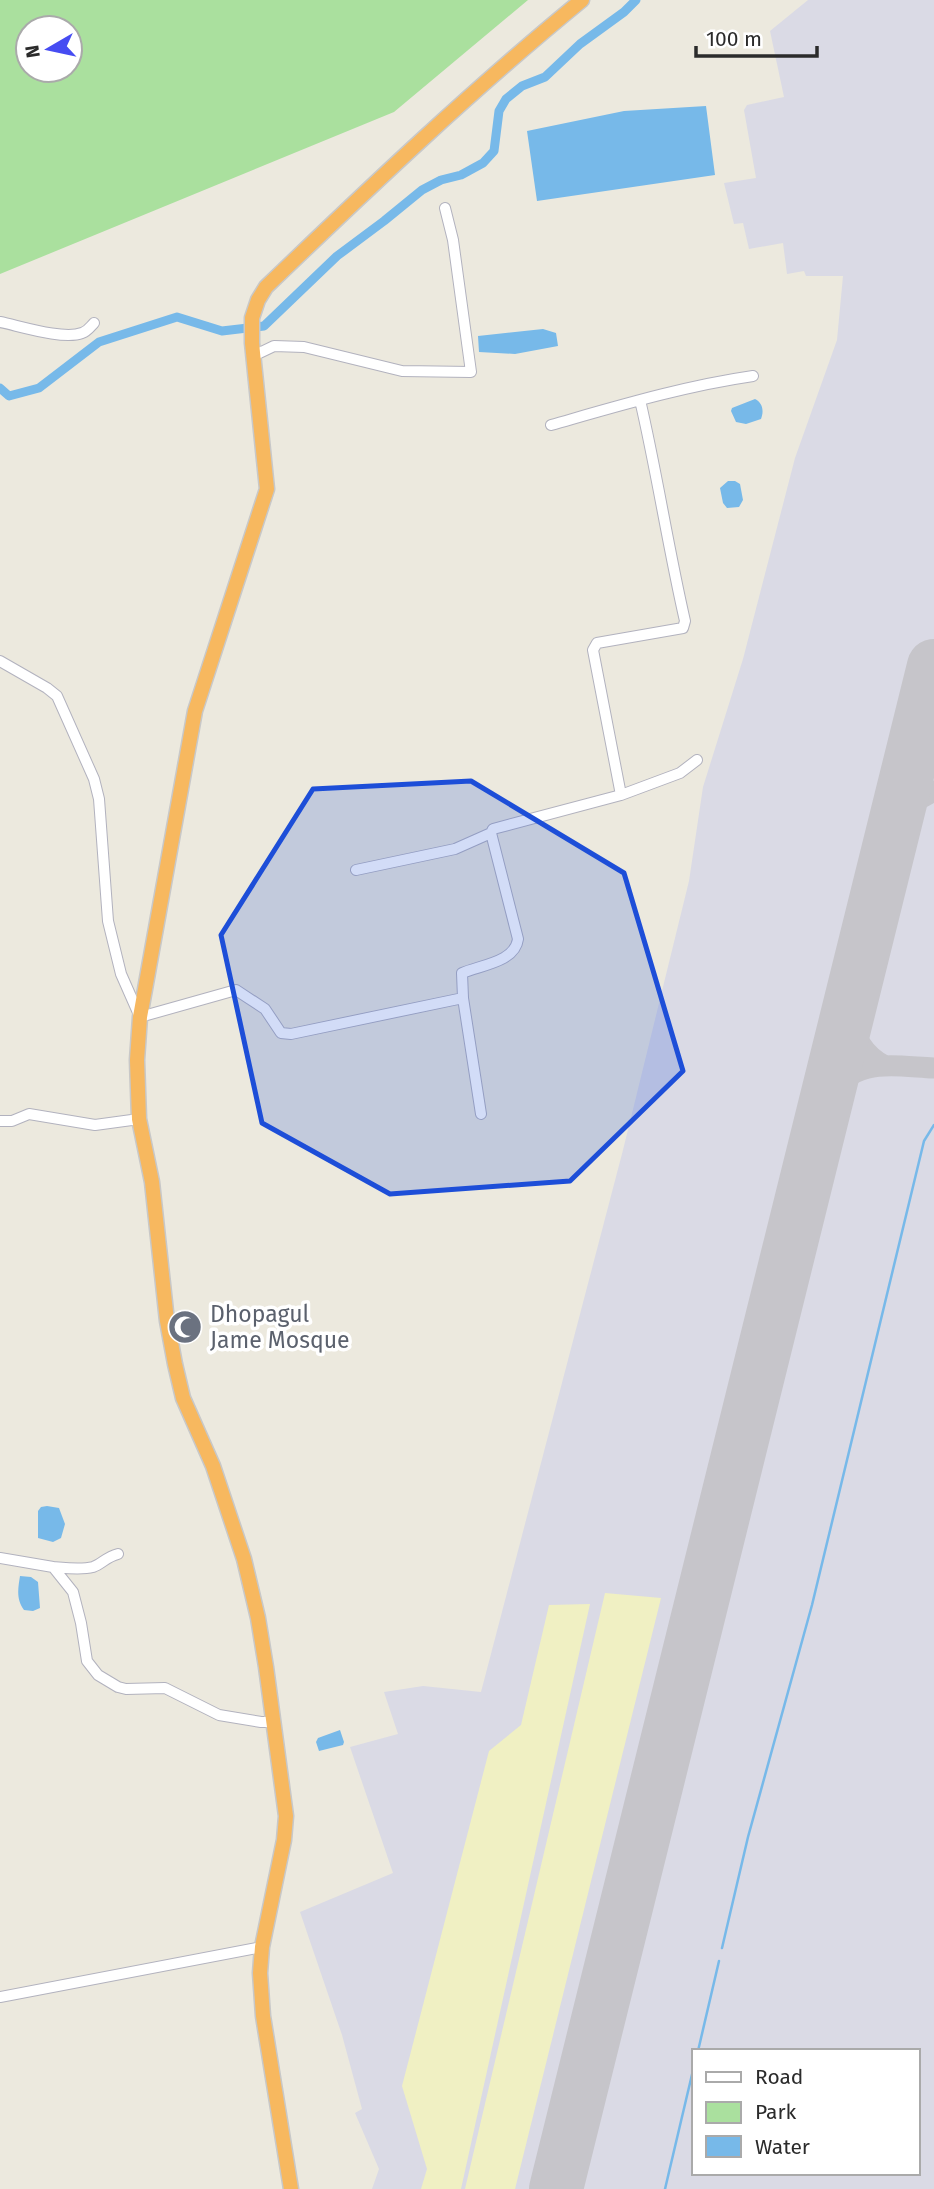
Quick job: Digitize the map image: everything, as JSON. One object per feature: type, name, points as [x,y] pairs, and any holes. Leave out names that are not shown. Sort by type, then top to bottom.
[{"type":"highway","points":[[291,2189],[264,2016],[260,1973],[262,1947],[284,1840],[286,1816],[274,1722],[258,1618],[244,1559],[213,1466],[183,1398],[175,1364],[167,1321],[152,1182],[139,1119],[137,1060],[140,1017],[195,711],[267,489],[265,447],[253,349],[253,318],[258,300],[266,287],[384,174],[514,56],[582,0]]},
{"type":"street","points":[[253,349],[274,346],[304,347],[402,371],[471,372],[453,240],[445,208]]},
{"type":"street","points":[[0,322],[79,335],[94,323]]},
{"type":"street","points":[[551,425],[640,400],[753,376]]},
{"type":"street","points":[[621,795],[593,650],[597,643],[683,628],[685,621],[671,563],[654,459],[640,400]]},
{"type":"street","points":[[0,661],[57,696],[94,779],[99,799],[108,920],[121,974],[140,1017],[236,990],[265,1009],[281,1033],[291,1034],[463,998]]},
{"type":"street","points":[[356,870],[455,849],[499,827],[621,795],[680,773],[697,760]]},
{"type":"street","points":[[481,1114],[463,998],[462,973],[510,956],[516,949],[517,939],[491,833]]},
{"type":"street","points":[[0,1121],[12,1121],[29,1114],[94,1125],[139,1119]]},
{"type":"street","points":[[0,1558],[75,1569],[95,1566],[107,1557],[118,1554]]},
{"type":"street","points":[[53,1567],[72,1592],[81,1623],[87,1661],[99,1675],[126,1689],[164,1688],[219,1715],[274,1722]]},
{"type":"street","points":[[0,1997],[262,1947]]},
{"type":"highlighted area","points":[[471,781],[624,873],[683,1071],[570,1181],[390,1194],[262,1123],[221,935],[313,789]]},
{"type":"shaded area","points":[[808,0],[934,0],[934,2189],[372,2189],[379,2169],[355,2113],[362,2109],[342,2035],[300,1912],[393,1873],[350,1747],[398,1734],[384,1692],[423,1686],[481,1692],[623,1150],[689,881],[703,787],[743,659],[795,458],[837,340],[843,276],[806,276],[804,271],[787,274],[783,243],[749,249],[743,223],[734,224],[724,183],[756,178],[744,110],[747,105],[784,97],[770,31]]},
{"type":"green space","points":[[0,0],[528,0],[394,112],[0,274]]},
{"type":"sand","points":[[605,1593],[661,1598],[515,2189],[465,2189]]},
{"type":"sand","points":[[590,1604],[461,2189],[421,2189],[427,2169],[402,2086],[489,1751],[521,1725],[549,1605]]},
{"type":"water","points":[[706,106],[715,175],[537,201],[527,131],[624,111]]},
{"type":"water","points":[[543,329],[556,333],[558,346],[515,354],[479,352],[478,336]]},
{"type":"water","points":[[755,399],[762,408],[761,419],[746,424],[736,422],[732,408]]},
{"type":"water","points":[[728,481],[740,484],[743,500],[739,507],[727,508],[723,503],[720,488]]},
{"type":"water","points":[[47,1506],[59,1508],[65,1524],[61,1538],[53,1542],[38,1538],[38,1511]]},
{"type":"water","points":[[20,1576],[31,1577],[38,1582],[40,1608],[33,1611],[24,1610],[21,1606],[18,1590]]},
{"type":"water","points":[[340,1730],[343,1745],[319,1751],[316,1742],[318,1738]]},
{"type":"waterway","points":[[0,388],[9,396],[39,388],[99,342],[177,317],[222,331],[264,326],[337,256],[422,190],[483,163],[494,151],[499,111],[506,99],[522,86],[545,77],[580,44],[636,0]]},
{"type":"waterway","points":[[722,1948],[748,1837],[812,1605],[924,1141],[934,1125]]},
{"type":"waterway","points":[[698,2049],[719,1961]]},
{"type":"waterway","points":[[665,2189],[692,2074]]},
{"type":"taxiway","points":[[924,705],[925,735],[934,758]]},
{"type":"taxiway","points":[[895,824],[914,802],[934,791]]},
{"type":"taxiway","points":[[848,1013],[860,1044],[877,1062],[885,1066]]},
{"type":"taxiway","points":[[827,1098],[838,1085],[861,1070],[888,1066],[934,1068]]},
{"type":"runway","points":[[556,2189],[934,666]]},
{"type":"place","name":"Dhopagul Jame Mosque","points":[[185,1327]]}]
